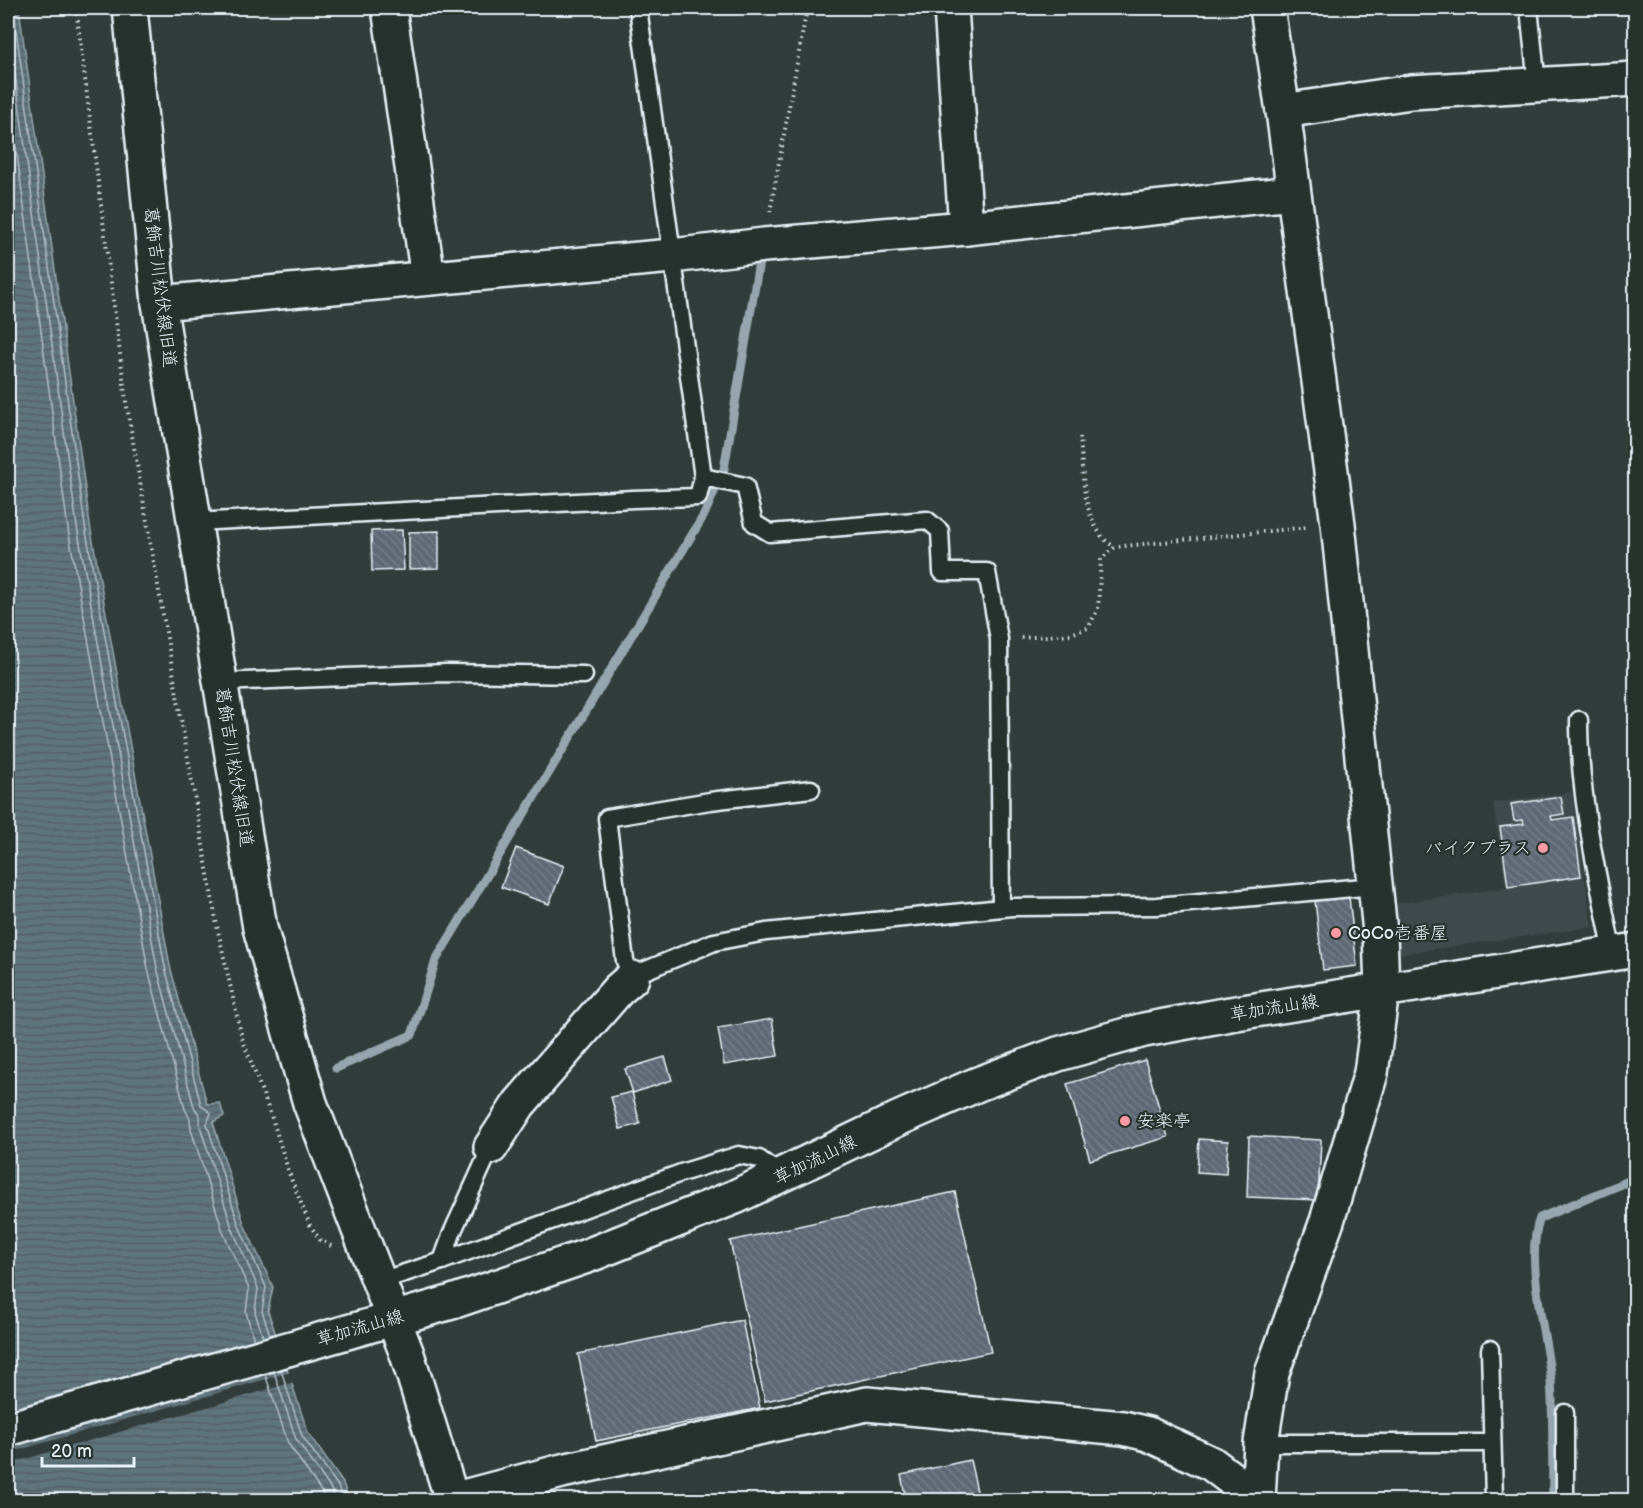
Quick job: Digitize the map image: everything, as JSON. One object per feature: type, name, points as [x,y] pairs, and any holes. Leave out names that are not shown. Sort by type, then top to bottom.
[{"type":"street","name":"葛飾吉川松伏線旧道","points":[[130,8],[159,303],[260,928],[310,1103],[380,1281],[380,1322],[420,1392],[452,1500]]},
{"type":"street","points":[[389,8],[428,278]]},
{"type":"street","points":[[951,8],[966,228]]},
{"type":"street","points":[[1258,1500],[1261,1443],[1272,1373],[1326,1221],[1371,1073],[1382,991],[1380,932],[1338,524],[1283,111],[1267,8]]},
{"type":"street","points":[[1283,111],[1411,92],[1635,79]]},
{"type":"street","points":[[159,303],[966,228],[1293,193]]},
{"type":"street","name":"草加流山線","points":[[8,1429],[467,1297],[587,1256],[735,1197],[910,1114],[978,1084],[1058,1054],[1144,1030],[1230,1014],[1624,952]]},
{"type":"street","points":[[491,1147],[519,1104],[618,990],[632,978]]},
{"type":"street","points":[[452,1500],[562,1471],[867,1404],[1122,1428],[1148,1434],[1212,1464],[1237,1483],[1252,1500]]},
{"type":"lane","points":[[194,522],[698,497],[703,477],[638,8]]},
{"type":"lane","points":[[1529,8],[1537,85]]},
{"type":"lane","points":[[703,477],[745,486],[754,523],[770,533],[927,520],[940,531],[942,572],[987,572],[999,639],[1000,908]]},
{"type":"lane","points":[[220,682],[446,673],[584,675]]},
{"type":"lane","points":[[1579,720],[1583,796],[1624,952]]},
{"type":"lane","points":[[811,789],[710,801],[607,818],[625,961],[632,978],[694,950],[724,940],[766,932],[1000,908],[1157,906],[1374,886]]},
{"type":"lane","points":[[442,1261],[452,1233],[491,1147]]},
{"type":"lane","points":[[380,1281],[442,1261],[681,1173],[739,1155],[759,1159],[782,1176]]},
{"type":"lane","points":[[1490,1349],[1494,1500]]},
{"type":"lane","points":[[1565,1413],[1565,1500]]},
{"type":"lane","points":[[1261,1443],[1492,1443]]},
{"type":"path","points":[[76,8],[126,401],[217,926],[242,1038],[273,1121],[290,1176],[310,1225],[320,1240],[332,1246]]},
{"type":"path","points":[[764,245],[807,8]]},
{"type":"path","points":[[1080,436],[1086,498],[1091,517],[1101,536],[1115,547]]},
{"type":"path","points":[[999,639],[1071,634],[1088,628],[1098,609],[1101,559],[1115,547],[1338,524]]},
{"type":"shaded area","points":[[1572,792],[1592,927],[1399,954],[1392,904],[1506,888],[1493,803]]},
{"type":"water","points":[[8,8],[19,8],[90,525],[170,966],[207,1104],[220,1103],[224,1116],[213,1122],[244,1224],[273,1287],[268,1311],[308,1433],[343,1483],[349,1500],[8,1500]]},
{"type":"pier","points":[[291,1372],[294,1382],[8,1464],[8,1453]]},
{"type":"building","points":[[402,530],[404,570],[372,571],[371,531]]},
{"type":"building","points":[[439,531],[439,568],[409,569],[409,532]]},
{"type":"building","points":[[1561,797],[1564,814],[1551,816],[1552,820],[1573,817],[1581,876],[1508,887],[1500,827],[1524,824],[1523,820],[1514,821],[1511,804]]},
{"type":"building","points":[[516,848],[564,866],[549,904],[501,887]]},
{"type":"building","name":"CoCo壱番屋","points":[[1349,897],[1357,966],[1323,970],[1315,901]]},
{"type":"building","points":[[772,1019],[778,1056],[724,1065],[718,1028]]},
{"type":"building","points":[[665,1057],[672,1080],[633,1093],[625,1069]]},
{"type":"building","points":[[1145,1060],[1168,1137],[1090,1160],[1067,1084]]},
{"type":"building","points":[[632,1092],[640,1124],[620,1129],[611,1097]]},
{"type":"building","points":[[1249,1136],[1321,1140],[1318,1200],[1247,1197]]},
{"type":"building","points":[[1199,1139],[1228,1141],[1226,1174],[1197,1172]]},
{"type":"building","points":[[955,1192],[991,1352],[765,1401],[730,1241]]},
{"type":"building","points":[[742,1320],[760,1408],[596,1441],[578,1354]]},
{"type":"building","points":[[970,1460],[979,1500],[906,1500],[901,1475]]},
{"type":"waterway","points":[[336,1068],[412,1035],[436,960],[704,515],[724,469],[759,262]]},
{"type":"waterway","points":[[1553,1500],[1551,1381],[1535,1276],[1534,1254],[1540,1218],[1636,1178]]},
{"type":"place","name":"バイクプラス","points":[[1543,848]]},
{"type":"place","name":"CoCo壱番屋","points":[[1336,933]]},
{"type":"place","name":"安楽亭","points":[[1125,1121]]}]
